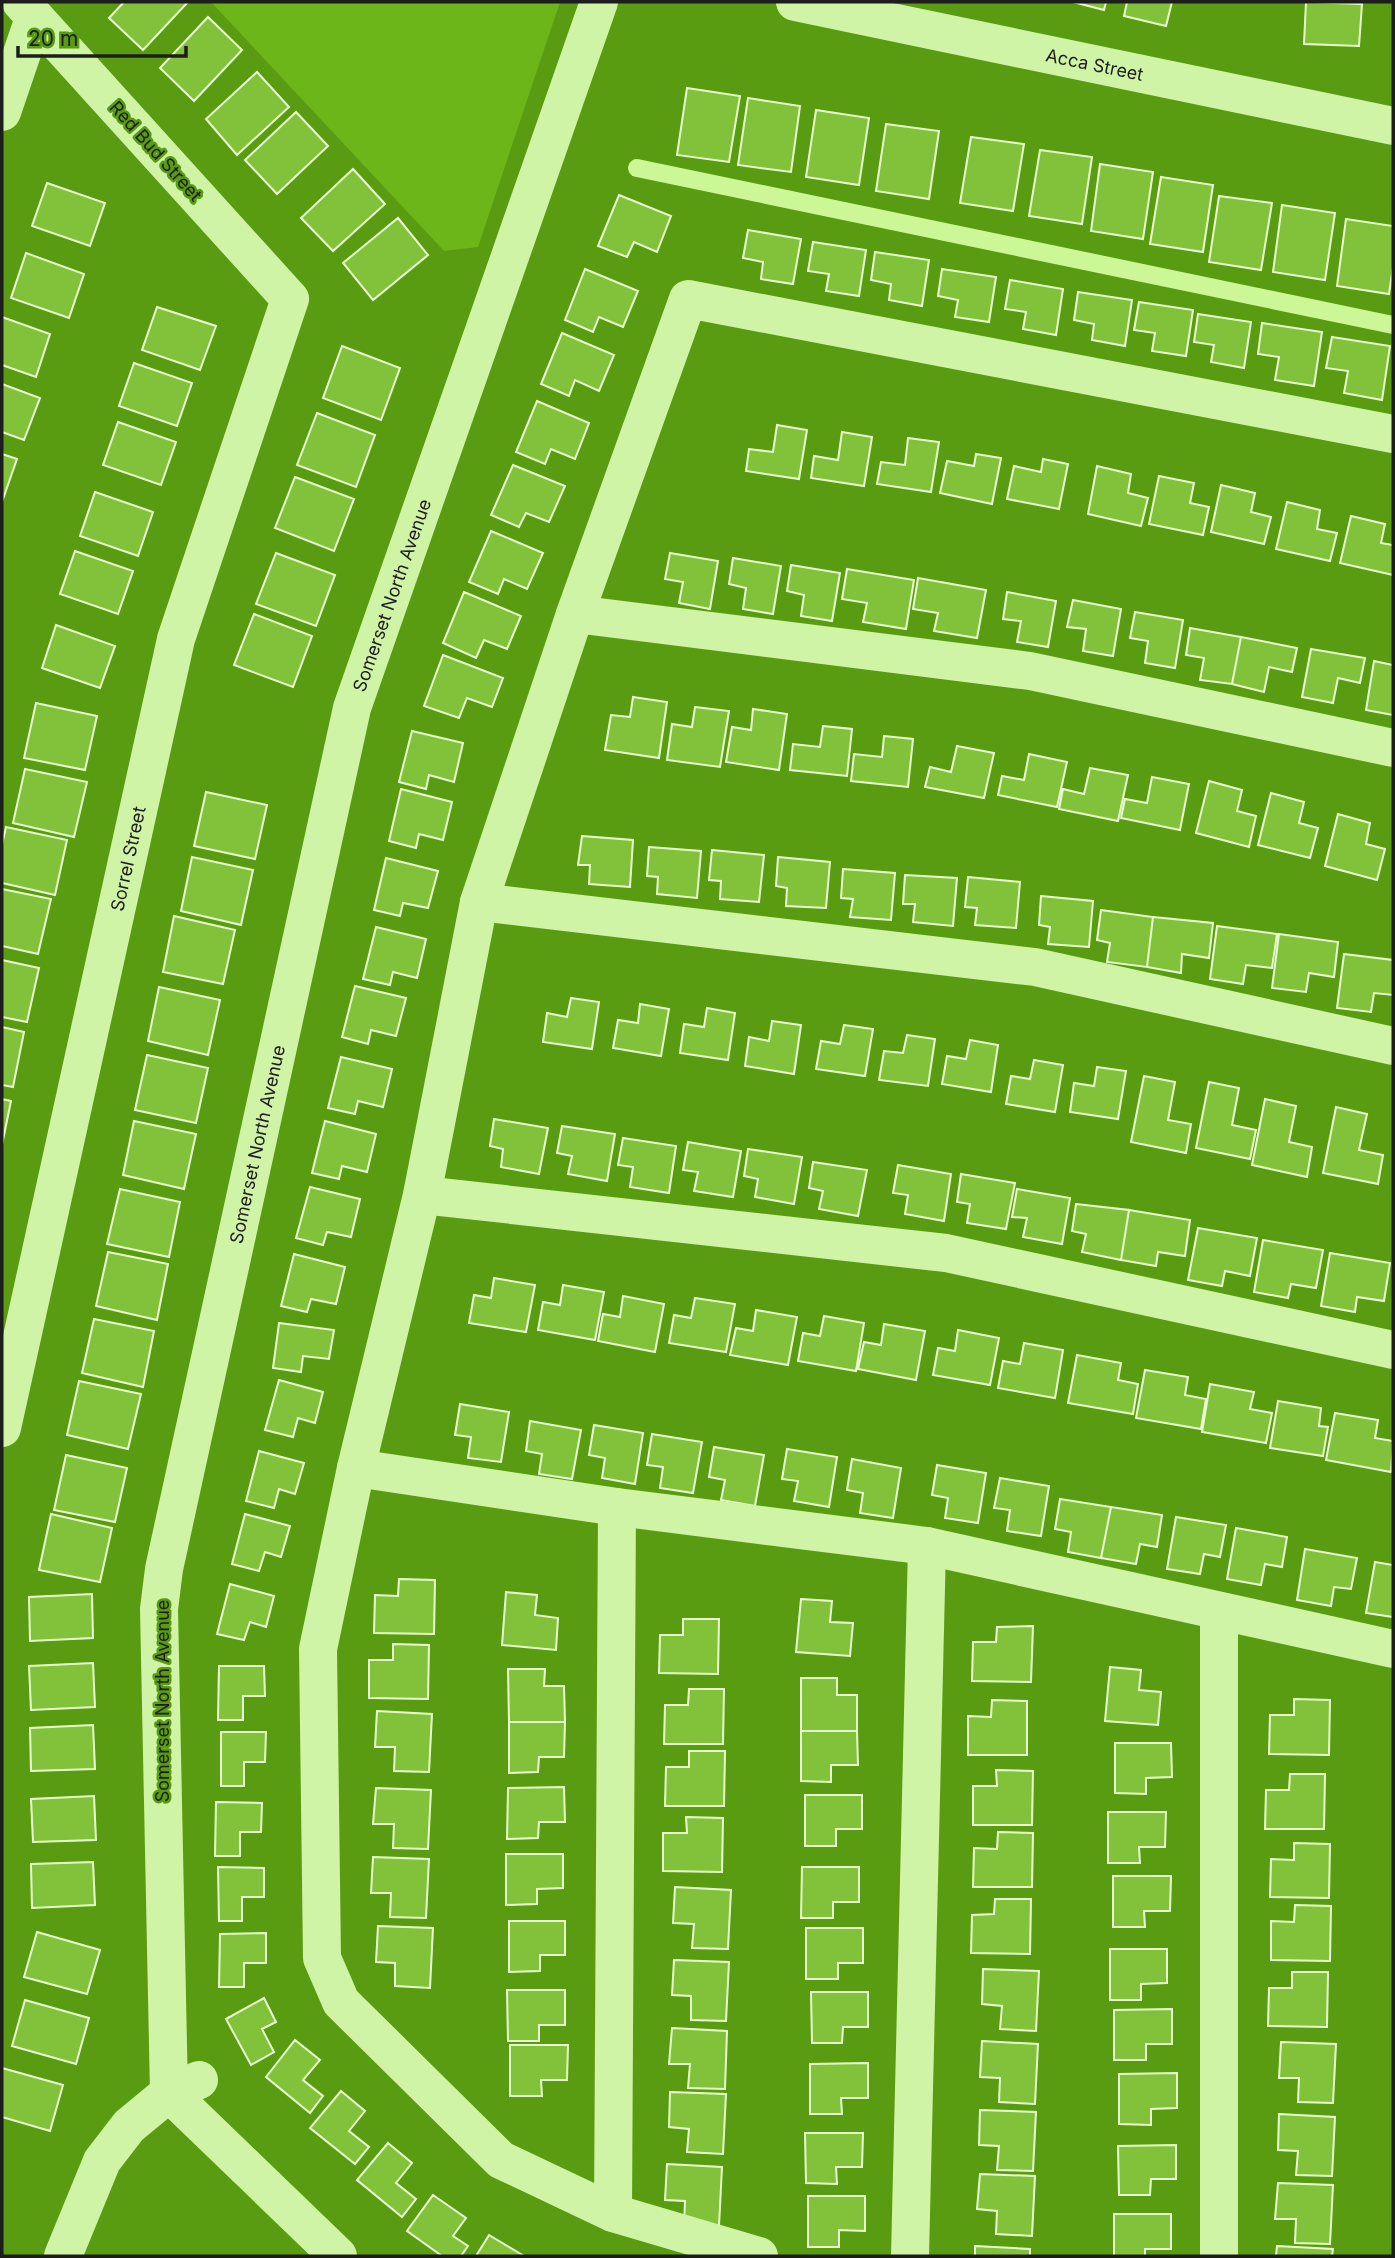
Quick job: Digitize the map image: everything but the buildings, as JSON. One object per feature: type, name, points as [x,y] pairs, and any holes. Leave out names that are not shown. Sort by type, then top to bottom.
[{"type":"street","name":"Somerset North Avenue","points":[[184,2087],[159,1609],[164,1569],[352,708],[599,2]]},
{"type":"street","name":"Acca Street","points":[[795,2],[1393,127]]},
{"type":"street","points":[[2,113],[28,10]]},
{"type":"street","name":"Red Bud Street","points":[[28,10],[290,299]]},
{"type":"street","name":"Sorrel Street","points":[[2,1428],[176,639],[290,299]]},
{"type":"street","points":[[759,2256],[613,2213],[500,2160],[341,2002],[322,1958],[318,1649],[356,1468],[422,1195],[479,902],[575,614],[688,299],[1393,434]]},
{"type":"street","points":[[575,614],[1030,671],[1393,748]]},
{"type":"street","points":[[479,902],[1034,967],[1393,1046]]},
{"type":"street","points":[[422,1195],[946,1252],[1393,1350]]},
{"type":"street","points":[[356,1468],[617,1507],[927,1546],[1393,1649]]},
{"type":"street","points":[[613,2213],[617,1507]]},
{"type":"street","points":[[911,2256],[927,1546]]},
{"type":"street","points":[[1219,1611],[1219,2256]]},
{"type":"street","points":[[63,2256],[102,2161],[129,2126],[184,2087],[338,2256]]},
{"type":"green space","points":[[211,2],[560,2],[478,247],[444,251]]},
{"type":"waterway","points":[[637,168],[1393,325]]}]
